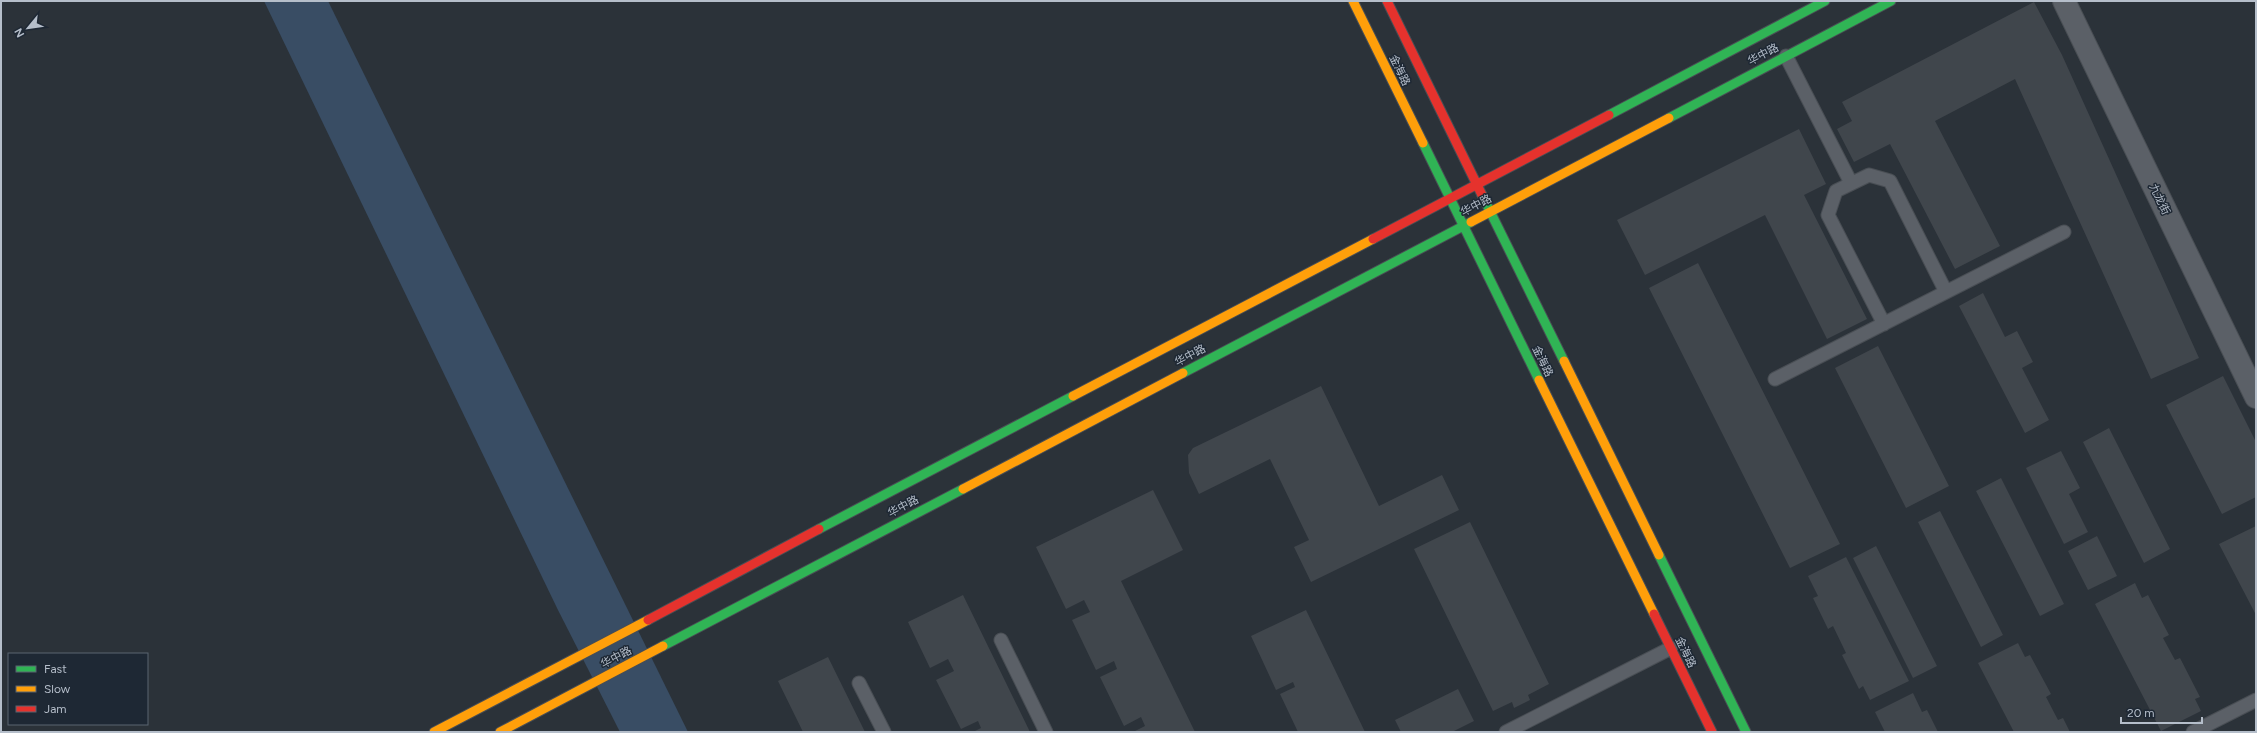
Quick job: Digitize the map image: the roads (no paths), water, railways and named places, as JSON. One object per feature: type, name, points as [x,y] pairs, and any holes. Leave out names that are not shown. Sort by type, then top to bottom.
[{"type":"main road","name":"金海路","points":[[1353,1],[1712,732]]},
{"type":"main road","name":"金海路","points":[[1387,1],[1746,732]]},
{"type":"main road","name":"华中路","points":[[434,732],[1825,1]]},
{"type":"main road","name":"华中路","points":[[500,732],[1891,1]]},
{"type":"street","name":"九龙街","points":[[2064,1],[2256,397]]},
{"type":"lane","points":[[1786,56],[1851,183]]},
{"type":"lane","points":[[1884,324],[1828,216],[1836,191],[1851,183],[1868,175],[1890,181],[1946,292]]},
{"type":"lane","points":[[1775,379],[2064,232]]},
{"type":"lane","points":[[1001,640],[1046,732]]},
{"type":"lane","points":[[1506,732],[1671,648]]},
{"type":"lane","points":[[860,683],[884,732]]},
{"type":"lane","points":[[2193,732],[2256,700]]},
{"type":"water","points":[[264,1],[328,1],[688,732],[620,732],[558,610]]}]
